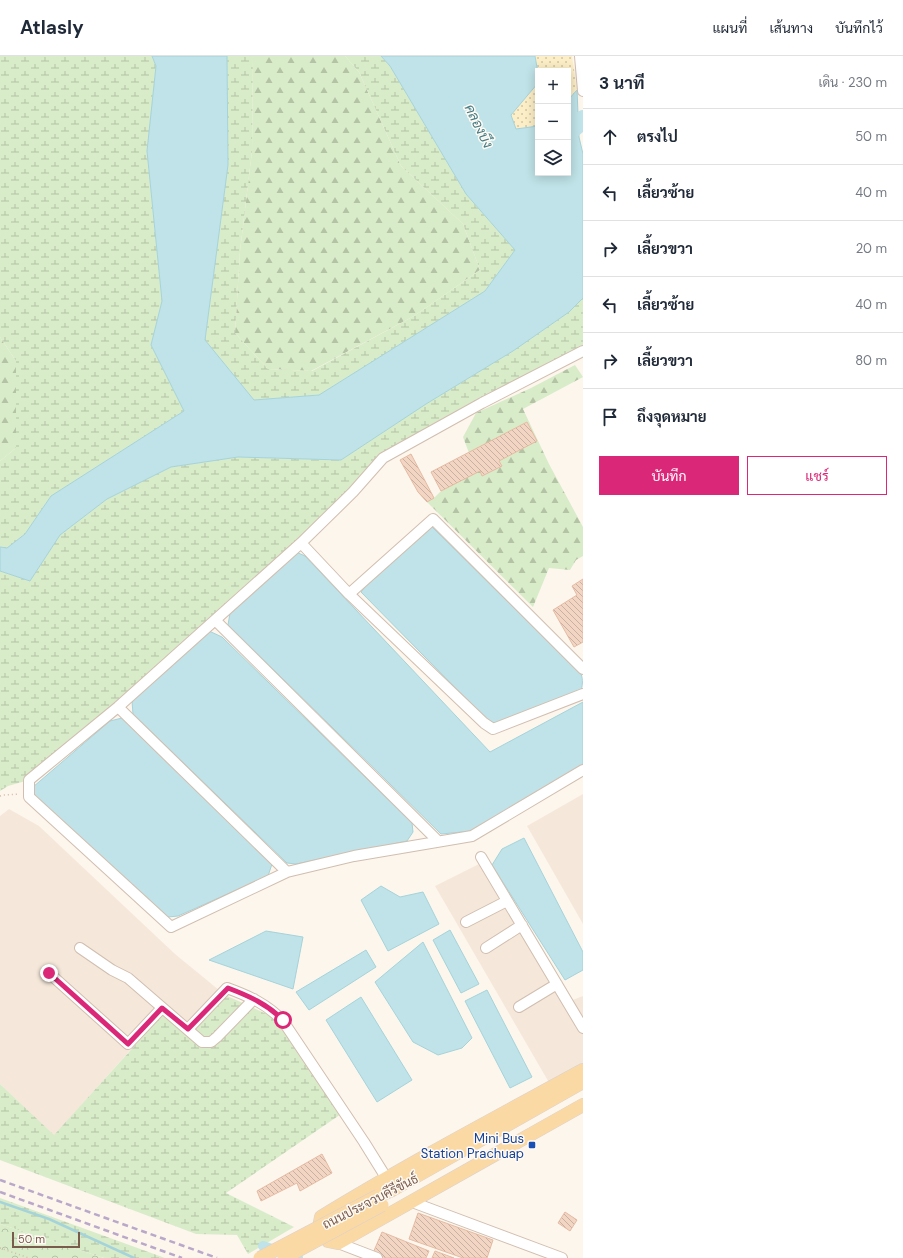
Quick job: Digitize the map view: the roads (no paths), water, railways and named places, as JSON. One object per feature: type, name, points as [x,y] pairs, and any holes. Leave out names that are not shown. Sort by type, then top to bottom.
[{"type":"main road","points":[[583,1070],[461,1136],[321,1217],[319,1228],[328,1241],[338,1243],[583,1105]]},
{"type":"main road","name":"ถนนประจวบคีรีขันธ์","points":[[284,1258],[380,1200],[392,1190],[583,1082]]},
{"type":"main road","name":"ถนนประจวบคีรีขันธ์","points":[[260,1258],[380,1200],[583,1091]]},
{"type":"street","points":[[580,56],[583,91]]},
{"type":"street","points":[[583,351],[482,403],[383,458],[353,492],[216,620],[118,707],[29,780],[29,797],[171,926],[287,872],[354,856],[472,836],[583,770]]},
{"type":"street","points":[[349,594],[433,519],[583,669]]},
{"type":"street","points":[[300,543],[349,594],[484,723],[493,729],[583,694]]},
{"type":"street","points":[[216,620],[438,841]]},
{"type":"street","points":[[118,707],[287,872]]},
{"type":"street","points":[[481,857],[583,1028]]},
{"type":"street","points":[[466,922],[507,901]]},
{"type":"street","points":[[486,948],[522,925]]},
{"type":"street","points":[[80,948],[112,970],[128,978],[202,1042],[211,1042],[254,999]]},
{"type":"street","points":[[49,973],[128,1044],[162,1008]]},
{"type":"street","points":[[519,1007],[557,984]]},
{"type":"street","points":[[188,1029],[228,988],[254,999],[268,1007],[283,1020],[387,1178]]},
{"type":"street","points":[[412,1202],[562,1258]]},
{"type":"street","points":[[338,1243],[377,1258]]},
{"type":"water","points":[[152,56],[227,56],[228,165],[205,340],[254,400],[319,395],[485,291],[515,250],[466,194],[390,66],[381,56],[535,56],[537,68],[535,68],[535,87],[511,115],[516,129],[535,126],[535,176],[571,176],[571,97],[577,90],[579,137],[583,154],[583,298],[569,312],[513,351],[426,404],[341,460],[238,457],[171,467],[107,499],[60,535],[30,581],[0,571],[0,547],[7,548],[25,534],[51,496],[184,411],[151,345],[162,301],[147,151],[156,66]]},
{"type":"water","points":[[432,527],[581,674],[582,688],[580,692],[495,724],[486,719],[361,592]]},
{"type":"water","points":[[296,552],[305,556],[490,752],[583,702],[583,765],[472,831],[441,834],[228,625],[230,613]]},
{"type":"water","points":[[209,631],[222,637],[412,823],[413,832],[407,841],[296,864],[287,863],[133,714],[132,701]]},
{"type":"water","points":[[122,718],[272,864],[268,876],[178,916],[168,917],[35,796],[33,787],[110,721]]},
{"type":"water","points":[[524,838],[583,952],[583,970],[565,980],[492,865],[502,849]]},
{"type":"water","points":[[381,886],[400,897],[423,892],[439,924],[388,951],[361,900]]},
{"type":"water","points":[[450,930],[479,984],[461,993],[433,940]]},
{"type":"water","points":[[266,931],[303,937],[293,989],[209,960]]},
{"type":"water","points":[[423,942],[472,1038],[462,1048],[438,1055],[413,1042],[375,982]]},
{"type":"water","points":[[366,950],[376,967],[309,1010],[296,992]]},
{"type":"water","points":[[487,990],[532,1077],[510,1088],[465,1001]]},
{"type":"water","points":[[361,997],[412,1080],[377,1102],[326,1020]]},
{"type":"waterway","name":"คลองบึง","points":[[571,132],[579,125],[583,118]]},
{"type":"waterway","points":[[0,1202],[49,1219],[134,1258]]},
{"type":"waterway","points":[[263,1246],[298,1258]]},
{"type":"railway","points":[[0,1180],[217,1258]]},
{"type":"railway","points":[[0,1192],[182,1258]]},
{"type":"place","name":"Mini Bus Station Prachuap","points":[[532,1145]]}]
